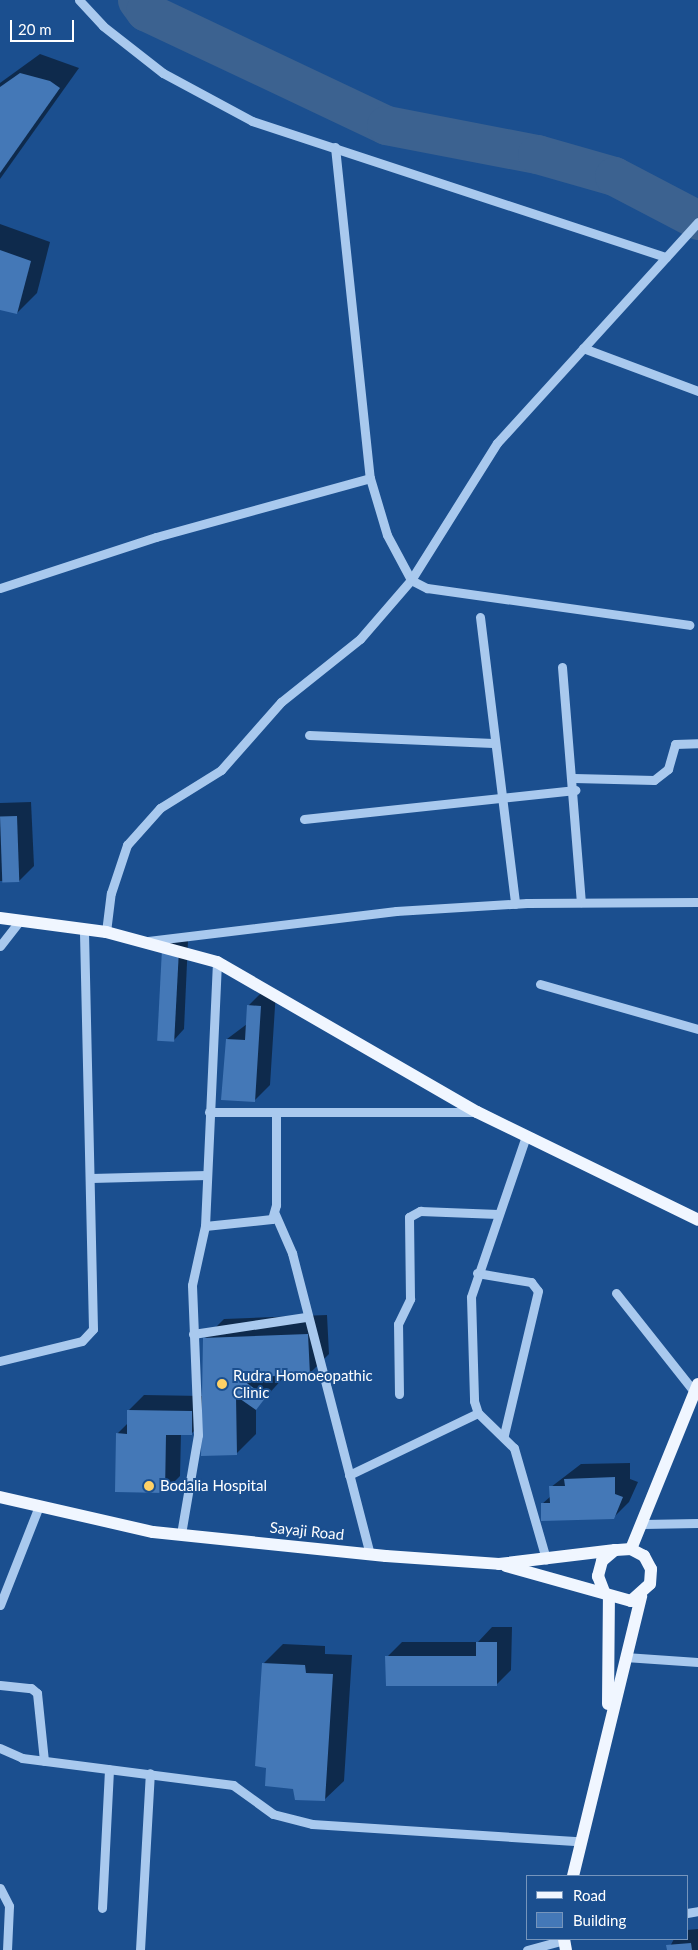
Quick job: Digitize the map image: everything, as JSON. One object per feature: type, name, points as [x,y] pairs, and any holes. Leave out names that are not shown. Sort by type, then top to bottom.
[{"type":"main road","points":[[0,918],[106,932],[217,962],[476,1112],[698,1220]]},
{"type":"main road","points":[[631,1549],[643,1524],[697,1389]]},
{"type":"main road","name":"Sayaji Road","points":[[0,1497],[153,1532],[370,1554],[499,1564],[615,1550]]},
{"type":"main road","points":[[573,1875],[578,1841],[607,1724],[641,1596],[650,1584],[651,1569],[644,1556],[631,1549],[615,1550],[602,1560],[598,1576],[606,1594],[607,1724]]},
{"type":"main road","points":[[499,1564],[606,1594],[619,1601],[641,1596]]},
{"type":"street","points":[[79,0],[103,26],[163,73],[252,121],[666,257]]},
{"type":"street","points":[[335,148],[370,478],[387,535],[411,580],[427,588],[689,625]]},
{"type":"street","points":[[106,932],[111,893],[127,845],[160,808],[221,770],[281,702],[360,639],[411,580],[497,443],[698,222]]},
{"type":"street","points":[[583,348],[698,391]]},
{"type":"street","points":[[0,588],[156,537],[370,478]]},
{"type":"street","points":[[480,617],[493,743],[515,904]]},
{"type":"street","points":[[562,667],[574,778],[581,902]]},
{"type":"street","points":[[309,735],[493,743]]},
{"type":"street","points":[[574,778],[654,780],[668,769],[675,744],[698,743]]},
{"type":"street","points":[[304,819],[574,790]]},
{"type":"street","points":[[143,942],[396,911],[581,902],[698,902]]},
{"type":"street","points":[[0,946],[19,922]]},
{"type":"street","points":[[0,1362],[82,1341],[94,1329],[84,930]]},
{"type":"street","points":[[181,1534],[198,1435],[192,1285],[205,1226],[217,962]]},
{"type":"street","points":[[540,984],[698,1029]]},
{"type":"street","points":[[209,1112],[476,1112]]},
{"type":"street","points":[[276,1112],[275,1214],[292,1253],[306,1317],[370,1554]]},
{"type":"street","points":[[526,1136],[477,1273],[471,1316],[478,1413],[504,1435],[521,1465],[546,1559]]},
{"type":"street","points":[[91,1178],[207,1175]]},
{"type":"street","points":[[399,1394],[398,1324],[410,1299],[409,1216],[420,1211],[498,1214]]},
{"type":"street","points":[[205,1226],[265,1221],[275,1214]]},
{"type":"street","points":[[477,1273],[531,1282],[538,1291],[504,1435]]},
{"type":"street","points":[[616,1292],[697,1389]]},
{"type":"street","points":[[193,1334],[306,1317]]},
{"type":"street","points":[[348,1475],[478,1413]]},
{"type":"street","points":[[0,1605],[39,1506]]},
{"type":"street","points":[[643,1524],[698,1523]]},
{"type":"street","points":[[625,1657],[698,1662]]},
{"type":"street","points":[[0,1685],[31,1688],[37,1693],[44,1761]]},
{"type":"street","points":[[0,1748],[22,1758],[233,1785],[273,1814],[312,1824],[578,1841]]},
{"type":"street","points":[[102,1908],[109,1769]]},
{"type":"street","points":[[140,1950],[150,1774]]},
{"type":"street","points":[[0,1888],[9,1906],[7,1950]]},
{"type":"street","points":[[527,1950],[565,1943]]},
{"type":"building","points":[[20,73],[50,81],[60,88],[0,173],[0,87]]},
{"type":"building","points":[[0,250],[31,261],[17,314],[0,310]]},
{"type":"building","points":[[17,816],[19,882],[2,883],[0,817]]},
{"type":"building","points":[[162,949],[179,950],[174,1042],[157,1041]]},
{"type":"building","points":[[247,1005],[261,1006],[255,1102],[221,1100],[226,1039],[245,1040]]},
{"type":"building","points":[[308,1334],[310,1375],[247,1377],[244,1381],[266,1397],[256,1410],[236,1396],[237,1455],[201,1456],[203,1338]]},
{"type":"building","points":[[127,1410],[192,1411],[192,1435],[166,1435],[165,1493],[115,1492],[116,1433],[127,1434]]},
{"type":"building","points":[[615,1477],[615,1494],[623,1497],[614,1519],[541,1521],[541,1503],[550,1503],[549,1486],[565,1486],[564,1479]]},
{"type":"building","points":[[476,1642],[497,1642],[497,1686],[386,1686],[385,1656],[476,1656]]},
{"type":"building","points":[[262,1663],[305,1665],[306,1673],[333,1674],[325,1801],[295,1800],[293,1789],[265,1786],[266,1768],[255,1766]]},
{"type":"building","points":[[691,1943],[692,1950],[667,1950],[666,1945]]},
{"type":"waterway","points":[[137,0],[145,11],[386,125],[537,154],[614,176],[698,220]]},
{"type":"place","name":"Rudra Homoeopathic Clinic","points":[[222,1384]]},
{"type":"place","name":"Bodalia Hospital","points":[[149,1486]]}]
